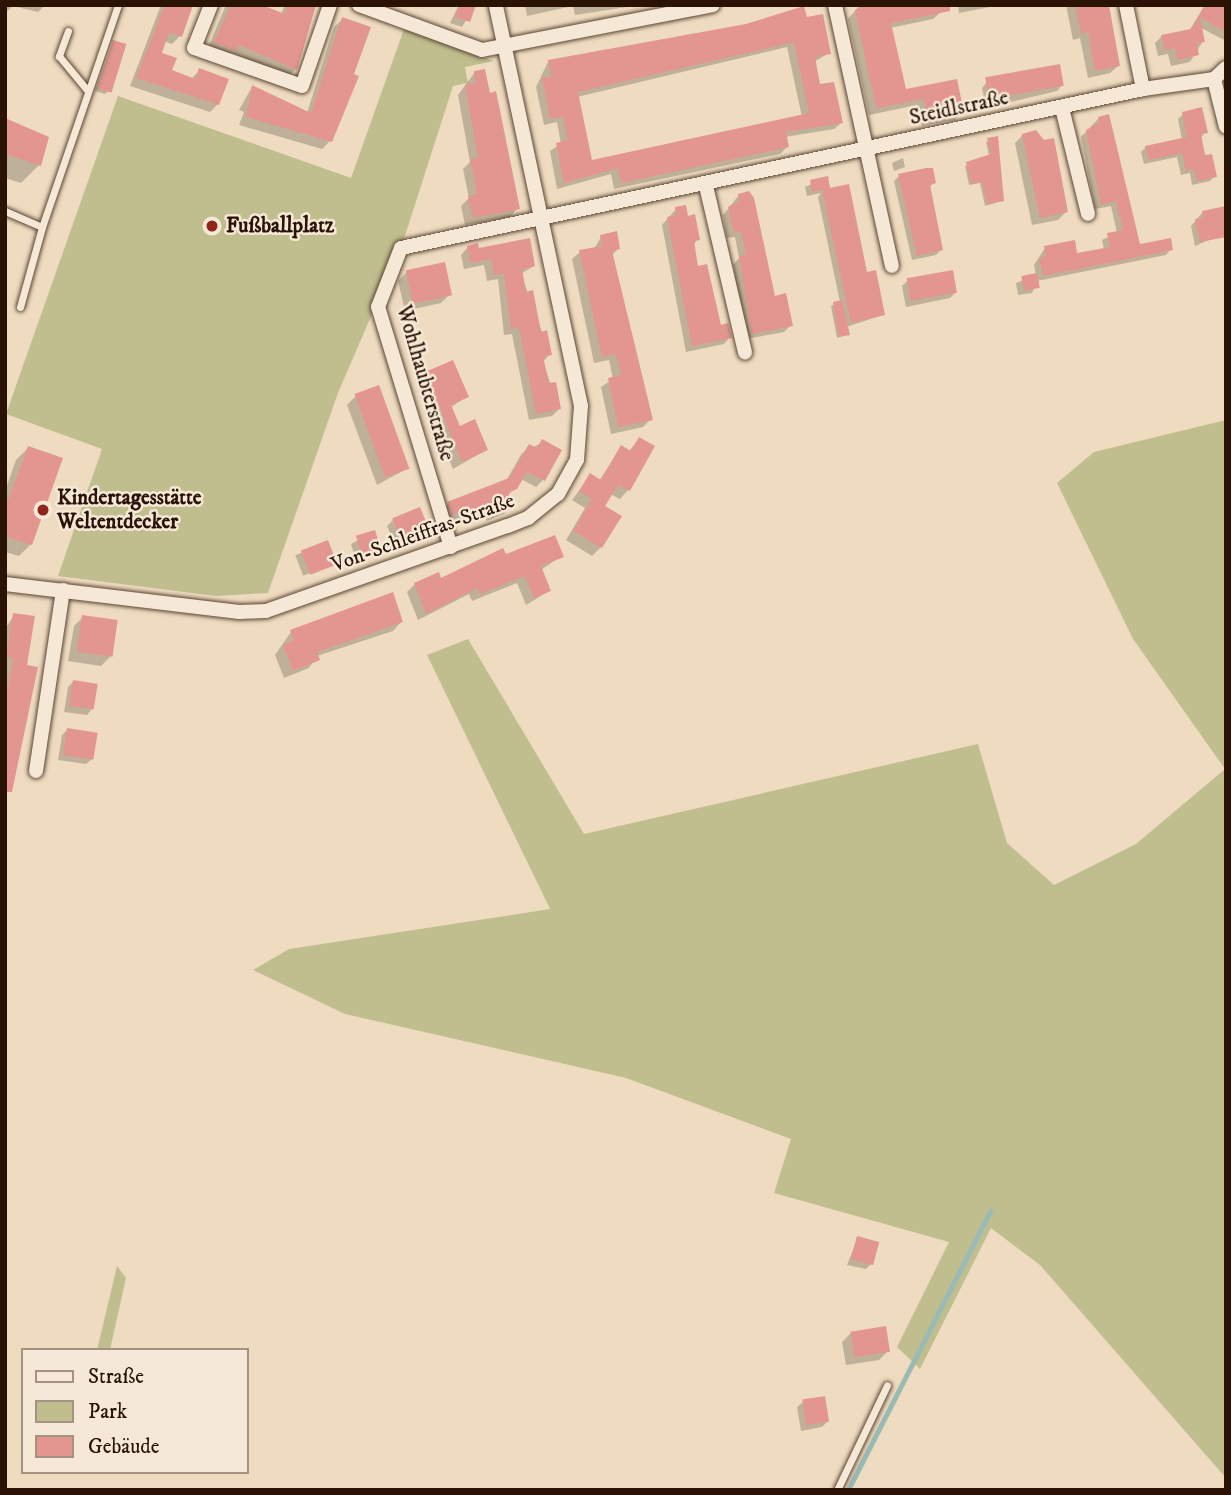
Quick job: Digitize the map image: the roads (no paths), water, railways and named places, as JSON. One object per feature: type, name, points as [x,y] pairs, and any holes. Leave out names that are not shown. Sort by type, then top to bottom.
[{"type":"street","points":[[211,5],[194,48],[302,86],[330,5]]},
{"type":"street","points":[[359,5],[482,51],[505,50],[713,5]]},
{"type":"street","name":"Von-Schleiffras-Straße","points":[[5,584],[239,612],[266,611],[528,518],[544,508],[563,486],[577,460],[581,405],[496,5]]},
{"type":"street","points":[[835,5],[864,149],[892,266]]},
{"type":"street","points":[[1126,5],[1143,89]]},
{"type":"street","points":[[1226,68],[1213,79],[1226,127]]},
{"type":"street","name":"Steidlstraße","points":[[541,218],[706,186],[1143,89],[1213,79]]},
{"type":"street","points":[[1062,108],[1088,214]]},
{"type":"street","points":[[706,186],[745,352]]},
{"type":"street","name":"Wohlhaubterstraße","points":[[451,547],[378,307],[401,248],[541,218]]},
{"type":"street","points":[[36,771],[63,590]]},
{"type":"lane","points":[[20,307],[42,227],[118,5]]},
{"type":"lane","points":[[68,31],[59,56],[88,91]]},
{"type":"lane","points":[[5,212],[42,227]]},
{"type":"lane","points":[[837,1490],[887,1385]]},
{"type":"waterway","points":[[848,1490],[990,1211]]},
{"type":"place","name":"Fußballplatz","points":[[212,226]]},
{"type":"place","name":"Kindertagesstätte Weltentdecker","points":[[43,510]]}]
